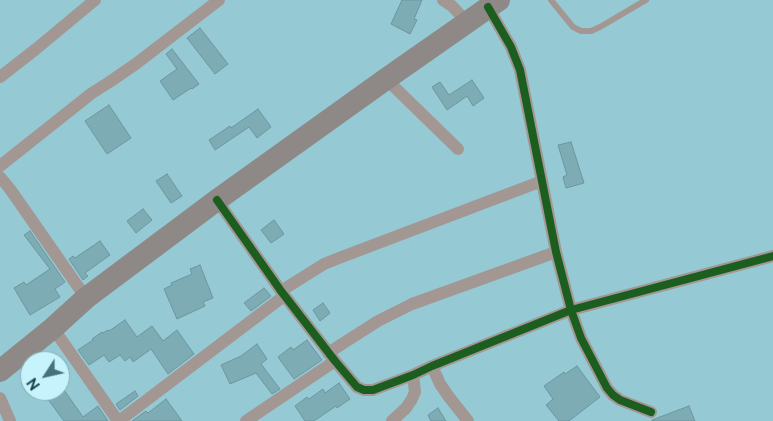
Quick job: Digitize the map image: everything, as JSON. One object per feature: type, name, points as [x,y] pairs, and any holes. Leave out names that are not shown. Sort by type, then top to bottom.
[{"type":"highway","points":[[0,370],[53,328],[86,298],[217,200],[494,4]]},
{"type":"street","points":[[0,77],[94,0]]},
{"type":"street","points":[[0,166],[92,92],[137,63],[219,0]]},
{"type":"street","points":[[443,0],[452,6],[466,22]]},
{"type":"street","points":[[494,4],[520,70],[556,252],[571,310],[581,338],[607,388],[613,395],[620,400],[651,412]]},
{"type":"street","points":[[386,79],[458,149]]},
{"type":"street","points":[[0,177],[86,298]]},
{"type":"street","points":[[53,328],[118,421],[282,293],[324,264],[542,181]]},
{"type":"street","points":[[217,200],[282,293],[331,357],[357,388],[364,390],[374,390],[413,375],[571,310],[773,256]]},
{"type":"street","points":[[246,421],[378,321],[412,304],[556,252]]},
{"type":"street","points":[[432,366],[440,384],[468,421]]},
{"type":"street","points":[[392,421],[406,408],[412,399],[415,392],[413,375]]},
{"type":"street","points":[[0,398],[10,421]]},
{"type":"lane","points":[[551,0],[573,27],[582,31],[591,31],[646,0]]},
{"type":"building","points":[[402,0],[422,0],[414,19],[417,20],[410,34],[391,24]]},
{"type":"building","points":[[200,28],[228,64],[215,74],[187,38]]},
{"type":"building","points":[[172,49],[199,84],[173,100],[160,81],[177,69],[166,54]]},
{"type":"building","points":[[472,80],[484,98],[473,106],[467,96],[447,110],[432,87],[440,82],[449,95]]},
{"type":"building","points":[[109,105],[131,138],[107,154],[85,121]]},
{"type":"building","points":[[258,109],[271,127],[257,138],[249,127],[215,150],[209,140],[230,126],[231,128]]},
{"type":"building","points":[[571,142],[584,183],[566,188],[563,177],[567,175],[558,145]]},
{"type":"building","points":[[167,174],[182,196],[171,203],[156,181]]},
{"type":"building","points":[[143,209],[152,220],[136,233],[127,221]]},
{"type":"building","points":[[274,220],[284,234],[271,243],[261,230]]},
{"type":"building","points":[[30,231],[65,282],[55,289],[60,297],[30,315],[14,288],[24,282],[26,285],[50,269],[24,235]]},
{"type":"building","points":[[100,241],[110,255],[85,273],[88,276],[83,280],[69,259],[73,256],[75,258]]},
{"type":"building","points":[[200,265],[213,298],[203,302],[205,306],[177,319],[164,289],[172,285],[171,283],[192,274],[190,269]]},
{"type":"building","points":[[264,288],[271,296],[251,311],[244,303]]},
{"type":"building","points":[[323,303],[330,313],[320,321],[313,310]]},
{"type":"building","points":[[125,320],[137,337],[152,326],[163,341],[177,330],[194,354],[168,374],[151,349],[133,362],[130,357],[125,361],[120,355],[109,362],[104,355],[89,365],[78,350],[102,332],[109,331]]},
{"type":"building","points":[[307,340],[322,360],[294,379],[278,357],[291,347],[293,350]]},
{"type":"building","points":[[257,344],[267,359],[261,364],[280,389],[272,394],[256,373],[230,384],[221,365],[241,356]]},
{"type":"building","points":[[577,366],[600,397],[569,421],[559,421],[546,405],[553,399],[544,386],[564,372],[565,374]]},
{"type":"building","points":[[339,383],[350,399],[314,421],[305,421],[295,406],[307,397],[309,399],[323,389],[325,393]]},
{"type":"building","points":[[135,391],[138,396],[120,410],[116,404]]},
{"type":"building","points":[[70,398],[83,417],[98,406],[108,421],[64,421],[49,401],[70,401]]},
{"type":"building","points":[[166,399],[182,421],[132,421],[146,411],[148,413]]},
{"type":"building","points":[[689,406],[695,421],[652,421],[652,420]]},
{"type":"building","points":[[438,408],[446,421],[431,421],[428,415]]},
{"type":"cycle path","points":[[488,7],[511,47],[520,70],[556,252],[571,310],[581,338],[607,388],[613,395],[620,400],[651,412]]},
{"type":"cycle path","points":[[217,200],[281,291],[335,361],[357,387],[364,390],[373,390],[413,375],[571,310],[773,256]]}]
